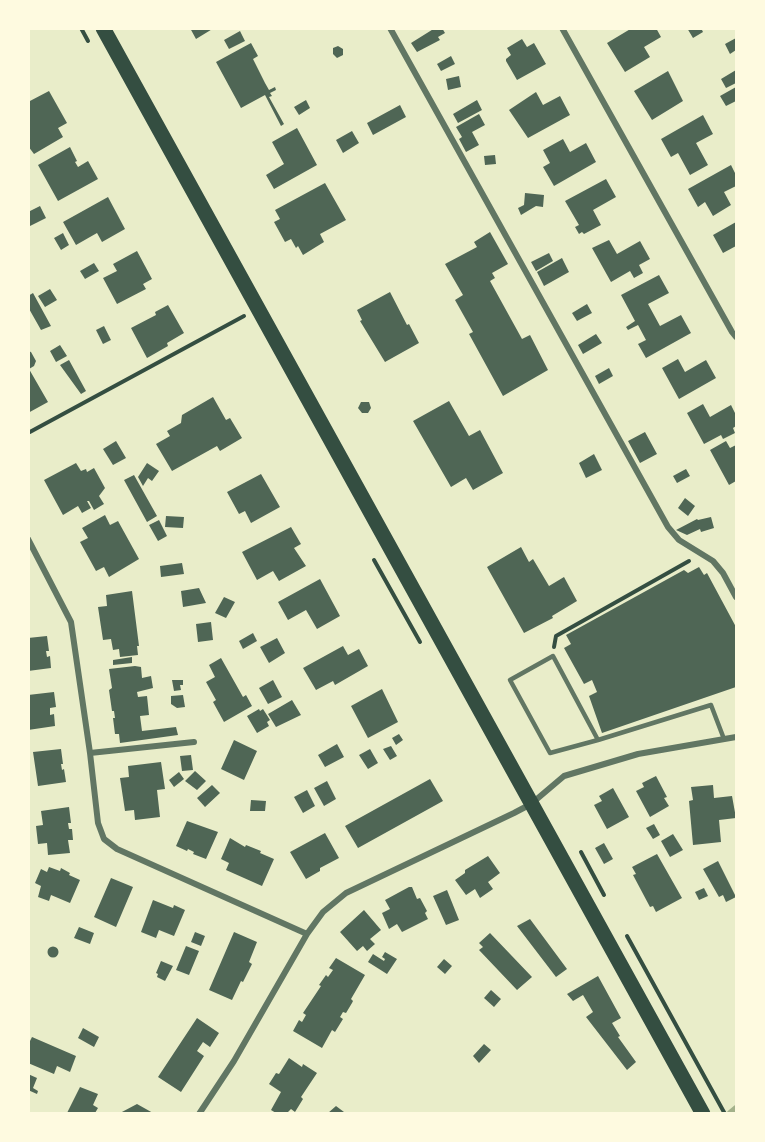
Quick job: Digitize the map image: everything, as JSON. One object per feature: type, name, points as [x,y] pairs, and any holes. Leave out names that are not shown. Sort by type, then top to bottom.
[{"type":"main road","points":[[103,28],[703,1113]]},
{"type":"street","points":[[390,28],[668,527],[679,540],[713,561],[723,573],[736,597]]},
{"type":"street","points":[[562,28],[736,337]]},
{"type":"street","points":[[28,538],[71,622],[98,823],[105,839],[117,849],[307,934]]},
{"type":"street","points":[[199,1113],[234,1060],[307,934],[323,912],[346,893],[531,804],[564,776],[638,754],[736,737]]},
{"type":"street","points":[[90,753],[194,742]]},
{"type":"lane","points":[[598,740],[553,656],[510,680],[550,753],[598,740],[711,705],[724,739]]},
{"type":"path","points":[[28,434],[258,309]]},
{"type":"path","points":[[553,656],[556,636],[673,569],[703,555]]},
{"type":"building","points":[[190,28],[214,28],[196,39]]},
{"type":"building","points":[[435,28],[442,28],[445,33],[438,37],[440,40],[417,52],[411,43]]},
{"type":"building","points":[[632,28],[656,28],[661,37],[644,47],[650,57],[625,72],[607,43]]},
{"type":"building","points":[[687,28],[701,28],[703,32],[693,38]]},
{"type":"building","points":[[240,31],[245,41],[229,49],[224,40]]},
{"type":"building","points":[[736,38],[736,50],[730,54],[725,44]]},
{"type":"building","points":[[522,39],[527,47],[534,43],[546,64],[517,80],[506,61],[511,55],[507,48]]},
{"type":"building","points":[[251,43],[258,56],[253,59],[265,83],[269,90],[275,87],[276,90],[270,93],[272,96],[269,97],[284,124],[281,126],[265,95],[241,108],[216,62]]},
{"type":"building","points":[[338,46],[343,49],[343,55],[337,58],[333,54],[333,48]]},
{"type":"building","points":[[451,56],[455,64],[441,71],[437,64]]},
{"type":"building","points":[[736,70],[736,83],[726,88],[721,79]]},
{"type":"building","points":[[668,71],[683,101],[652,120],[634,91]]},
{"type":"building","points":[[459,76],[461,87],[448,90],[446,79]]},
{"type":"building","points":[[736,87],[736,101],[726,106],[720,96]]},
{"type":"building","points":[[49,91],[67,123],[58,128],[63,137],[34,154],[28,146],[28,102]]},
{"type":"building","points":[[536,92],[543,105],[560,96],[570,115],[528,138],[509,110]]},
{"type":"building","points":[[306,100],[310,108],[299,115],[294,107]]},
{"type":"building","points":[[477,100],[482,110],[458,123],[453,114]]},
{"type":"building","points":[[400,105],[406,117],[373,135],[367,123]]},
{"type":"building","points":[[479,114],[485,125],[472,132],[479,145],[466,152],[459,139],[462,137],[456,127]]},
{"type":"building","points":[[703,115],[713,134],[696,143],[708,165],[690,175],[678,153],[671,157],[661,139]]},
{"type":"building","points":[[297,128],[317,165],[274,189],[266,175],[284,164],[272,142]]},
{"type":"building","points":[[352,131],[359,143],[343,153],[336,140]]},
{"type":"building","points":[[563,139],[570,152],[586,143],[596,162],[554,186],[543,167],[550,163],[543,150]]},
{"type":"building","points":[[70,147],[78,167],[88,161],[98,179],[58,201],[38,165]]},
{"type":"building","points":[[495,155],[496,164],[485,165],[484,156]]},
{"type":"building","points":[[731,165],[736,175],[736,186],[724,192],[731,205],[713,216],[705,202],[698,207],[688,189]]},
{"type":"building","points":[[606,179],[616,197],[593,210],[601,225],[584,234],[582,232],[579,234],[575,227],[579,225],[565,201]]},
{"type":"building","points":[[325,183],[346,220],[320,234],[324,242],[303,255],[291,239],[285,242],[274,222],[280,219],[275,210]]},
{"type":"building","points":[[525,193],[544,195],[543,207],[536,206],[521,215],[518,208],[524,205]]},
{"type":"building","points":[[108,197],[125,229],[102,242],[97,233],[76,245],[63,222]]},
{"type":"building","points":[[40,206],[46,218],[28,227],[28,212]]},
{"type":"building","points":[[736,222],[736,246],[723,253],[713,235]]},
{"type":"building","points":[[490,232],[508,264],[492,273],[495,278],[490,281],[522,339],[530,335],[548,370],[503,396],[469,334],[473,332],[455,300],[463,295],[445,264],[477,247],[474,242]]},
{"type":"building","points":[[63,233],[69,245],[61,250],[54,238]]},
{"type":"building","points":[[609,240],[617,254],[640,241],[650,259],[639,265],[643,273],[634,278],[630,271],[611,282],[592,248]]},
{"type":"building","points":[[137,251],[152,279],[143,284],[146,289],[117,304],[103,278],[117,271],[113,264]]},
{"type":"building","points":[[549,253],[553,261],[536,271],[531,262]]},
{"type":"building","points":[[562,258],[569,272],[544,286],[537,272]]},
{"type":"building","points":[[94,263],[99,271],[85,279],[80,271]]},
{"type":"building","points":[[659,275],[669,293],[648,304],[660,326],[681,315],[691,333],[646,358],[638,344],[646,340],[638,325],[628,330],[626,327],[635,321],[621,295]]},
{"type":"building","points":[[50,289],[57,300],[45,307],[38,296]]},
{"type":"building","points":[[390,292],[419,343],[385,362],[360,321],[362,320],[357,310]]},
{"type":"building","points":[[33,293],[51,326],[41,330],[28,307],[28,296]]},
{"type":"building","points":[[587,304],[592,313],[577,321],[572,313]]},
{"type":"building","points":[[168,305],[184,333],[167,343],[168,346],[147,358],[131,328],[156,315],[155,312]]},
{"type":"building","points":[[104,326],[111,340],[103,344],[96,330]]},
{"type":"building","points":[[596,334],[602,343],[583,354],[578,345]]},
{"type":"building","points":[[60,345],[67,356],[56,362],[50,351]]},
{"type":"building","points":[[28,351],[36,361],[29,369],[48,402],[28,413]]},
{"type":"building","points":[[678,359],[685,372],[706,360],[716,378],[679,399],[662,368]]},
{"type":"building","points":[[69,360],[86,391],[81,394],[60,365]]},
{"type":"building","points":[[609,368],[613,376],[599,384],[595,376]]},
{"type":"building","points":[[213,397],[226,420],[230,418],[242,438],[220,451],[217,446],[172,471],[156,444],[170,436],[167,431],[181,423],[182,415]]},
{"type":"building","points":[[449,401],[469,436],[480,430],[503,473],[473,490],[466,478],[451,487],[413,421]]},
{"type":"building","points":[[361,402],[369,402],[371,408],[368,413],[362,413],[358,408]]},
{"type":"building","points":[[703,404],[710,417],[731,405],[736,415],[736,426],[733,428],[735,433],[723,439],[721,435],[704,444],[687,413]]},
{"type":"building","points":[[645,432],[657,454],[640,463],[628,441]]},
{"type":"building","points":[[116,441],[126,458],[113,465],[103,449]]},
{"type":"building","points":[[726,441],[730,448],[736,445],[736,481],[729,485],[710,450]]},
{"type":"building","points":[[594,454],[602,470],[586,478],[579,463]]},
{"type":"building","points":[[76,463],[81,471],[86,469],[87,472],[94,468],[105,488],[99,496],[104,504],[94,510],[87,501],[91,508],[82,513],[78,506],[63,515],[44,480]]},
{"type":"building","points":[[147,463],[159,471],[152,481],[148,478],[143,486],[138,477]]},
{"type":"building","points":[[686,469],[690,476],[677,483],[673,476]]},
{"type":"building","points":[[261,474],[280,507],[251,523],[245,511],[239,514],[227,492]]},
{"type":"building","points":[[134,475],[157,516],[147,522],[124,480]]},
{"type":"building","points":[[685,498],[695,506],[688,516],[678,508]]},
{"type":"building","points":[[105,515],[110,525],[118,521],[139,559],[109,577],[104,567],[96,571],[80,542],[88,538],[82,528]]},
{"type":"building","points":[[166,516],[184,517],[183,528],[165,527]]},
{"type":"building","points":[[711,517],[714,528],[701,532],[700,529],[687,535],[676,530],[697,519]]},
{"type":"building","points":[[159,520],[167,536],[158,541],[149,525]]},
{"type":"building","points":[[291,527],[301,544],[294,548],[306,566],[279,581],[273,571],[257,580],[242,552]]},
{"type":"building","points":[[521,547],[529,562],[533,559],[549,586],[564,577],[577,601],[552,616],[553,618],[524,633],[487,567]]},
{"type":"building","points":[[182,563],[184,574],[161,577],[160,566]]},
{"type":"building","points":[[699,567],[704,575],[707,573],[736,627],[736,687],[602,733],[589,696],[597,692],[592,680],[584,684],[564,648],[571,644],[566,635],[684,570],[688,573]]},
{"type":"building","points":[[320,579],[340,616],[317,629],[306,610],[288,620],[278,602]]},
{"type":"building","points":[[199,588],[206,603],[183,607],[181,591]]},
{"type":"building","points":[[132,591],[139,646],[137,646],[138,655],[120,657],[119,649],[113,650],[111,639],[103,640],[98,607],[107,606],[106,595]]},
{"type":"building","points":[[224,597],[235,602],[226,618],[215,613]]},
{"type":"building","points":[[211,622],[213,640],[198,642],[196,624]]},
{"type":"building","points":[[253,633],[257,641],[243,649],[239,641]]},
{"type":"building","points":[[47,636],[49,651],[46,651],[47,657],[50,656],[51,668],[28,671],[28,638]]},
{"type":"building","points":[[277,638],[285,653],[269,663],[260,647]]},
{"type":"building","points":[[343,646],[348,655],[359,649],[368,666],[335,685],[333,681],[316,690],[303,668]]},
{"type":"building","points":[[132,657],[132,663],[113,665],[113,660]]},
{"type":"building","points":[[221,658],[243,697],[246,695],[252,706],[224,722],[213,702],[216,700],[206,682],[215,677],[209,665]]},
{"type":"building","points":[[141,667],[142,678],[151,676],[153,688],[137,692],[138,697],[147,696],[149,715],[140,716],[142,731],[176,727],[178,735],[120,743],[119,734],[115,734],[113,718],[115,718],[109,690],[112,688],[109,669]]},
{"type":"building","points":[[172,680],[183,680],[183,685],[180,685],[181,690],[174,691]]},
{"type":"building","points":[[273,680],[282,697],[268,704],[259,688]]},
{"type":"building","points":[[382,689],[398,722],[368,738],[351,706]]},
{"type":"building","points":[[54,692],[56,707],[50,708],[50,715],[54,714],[55,726],[28,730],[28,695]]},
{"type":"building","points":[[183,695],[185,707],[177,708],[171,704],[171,696]]},
{"type":"building","points":[[292,700],[301,715],[276,727],[268,714]]},
{"type":"building","points":[[259,709],[260,711],[263,709],[270,720],[267,722],[269,726],[257,733],[247,716]]},
{"type":"building","points":[[399,734],[403,740],[396,745],[392,738]]},
{"type":"building","points":[[234,740],[257,751],[244,780],[221,769]]},
{"type":"building","points":[[337,744],[344,757],[325,767],[318,755]]},
{"type":"building","points":[[391,746],[397,756],[390,760],[383,749]]},
{"type":"building","points":[[61,749],[63,764],[61,764],[66,782],[38,786],[33,752]]},
{"type":"building","points":[[370,749],[378,763],[368,769],[359,755]]},
{"type":"building","points":[[191,755],[193,770],[182,771],[180,756]]},
{"type":"building","points":[[161,762],[165,789],[157,790],[160,817],[135,820],[134,810],[125,811],[120,778],[129,777],[128,766]]},
{"type":"building","points":[[195,771],[206,781],[197,790],[185,781]]},
{"type":"building","points":[[179,772],[184,779],[174,787],[169,780]]},
{"type":"building","points":[[656,776],[669,806],[650,817],[636,791],[644,787],[642,783]]},
{"type":"building","points":[[430,779],[443,801],[358,848],[345,826]]},
{"type":"building","points":[[327,781],[336,799],[324,806],[314,788]]},
{"type":"building","points":[[212,785],[220,793],[205,807],[197,798]]},
{"type":"building","points":[[713,785],[714,798],[732,796],[736,818],[719,820],[721,842],[693,845],[689,801],[693,800],[691,787]]},
{"type":"building","points":[[613,788],[629,817],[607,829],[594,805],[602,801],[599,796]]},
{"type":"building","points":[[307,790],[315,806],[303,813],[294,797]]},
{"type":"building","points":[[251,800],[266,801],[265,811],[250,811]]},
{"type":"building","points":[[69,807],[71,823],[68,823],[69,829],[72,829],[73,840],[68,840],[70,853],[48,855],[47,843],[38,844],[36,826],[43,825],[41,811]]},
{"type":"building","points":[[187,821],[218,832],[206,859],[193,854],[194,852],[188,849],[187,851],[176,846]]},
{"type":"building","points":[[654,824],[660,835],[653,839],[646,828]]},
{"type":"building","points":[[325,833],[339,858],[306,879],[290,852]]},
{"type":"building","points":[[673,834],[683,850],[670,857],[661,841]]},
{"type":"building","points":[[230,838],[274,859],[262,886],[226,870],[229,863],[221,859]]},
{"type":"building","points":[[604,843],[613,859],[604,864],[595,848]]},
{"type":"building","points":[[657,854],[682,898],[656,912],[653,906],[650,907],[633,875],[636,874],[632,867]]},
{"type":"building","points":[[488,856],[500,873],[488,882],[493,889],[480,898],[475,889],[466,895],[455,880],[465,873],[465,870]]},
{"type":"building","points":[[718,861],[736,897],[726,902],[723,895],[719,897],[703,869]]},
{"type":"building","points":[[49,867],[60,871],[61,868],[80,880],[70,903],[51,895],[49,901],[38,897],[41,886],[35,883],[41,869],[47,872]]},
{"type":"building","points":[[111,878],[133,887],[116,927],[94,917]]},
{"type":"building","points":[[412,887],[417,899],[420,898],[427,911],[425,913],[428,919],[402,932],[397,924],[389,929],[382,913],[390,909],[385,900]]},
{"type":"building","points":[[704,888],[708,896],[699,900],[695,892]]},
{"type":"building","points":[[447,890],[459,920],[446,925],[433,896]]},
{"type":"building","points":[[153,900],[185,910],[174,936],[159,930],[156,938],[141,932]]},
{"type":"building","points":[[364,910],[381,930],[370,939],[375,944],[367,951],[363,946],[357,951],[340,932]]},
{"type":"building","points":[[530,919],[567,969],[556,977],[517,926]]},
{"type":"building","points":[[79,927],[94,933],[90,944],[74,938]]},
{"type":"building","points":[[195,932],[205,936],[201,946],[191,942]]},
{"type":"building","points":[[234,932],[257,942],[249,962],[252,964],[232,1000],[209,990]]},
{"type":"building","points":[[490,933],[532,977],[517,990],[479,950],[483,947],[479,943]]},
{"type":"building","points":[[53,946],[59,952],[53,958],[47,952]]},
{"type":"building","points":[[186,946],[199,951],[189,975],[176,970]]},
{"type":"building","points":[[385,952],[397,959],[387,974],[368,962],[373,954],[384,961],[382,957]]},
{"type":"building","points":[[336,958],[365,975],[351,999],[352,1003],[346,1013],[343,1012],[340,1017],[343,1019],[335,1032],[332,1030],[322,1048],[293,1031],[299,1020],[302,1022],[306,1015],[303,1013],[321,986],[319,985],[333,970],[329,968]]},
{"type":"building","points":[[444,959],[452,966],[445,974],[437,967]]},
{"type":"building","points":[[161,961],[173,966],[165,981],[157,977],[156,973]]},
{"type":"building","points":[[598,976],[621,1018],[612,1023],[620,1036],[618,1037],[636,1062],[627,1070],[586,1017],[593,1012],[583,995],[573,1001],[567,994]]},
{"type":"building","points":[[491,990],[501,999],[494,1007],[484,998]]},
{"type":"building","points":[[197,1018],[219,1033],[210,1047],[203,1042],[197,1051],[204,1056],[181,1092],[158,1077]]},
{"type":"building","points":[[83,1028],[99,1037],[94,1047],[78,1038]]},
{"type":"building","points":[[32,1037],[76,1056],[70,1072],[57,1066],[54,1074],[28,1063],[28,1045]]},
{"type":"building","points":[[484,1044],[491,1050],[479,1063],[473,1056]]},
{"type":"building","points":[[289,1058],[317,1073],[301,1097],[303,1099],[295,1112],[291,1109],[287,1113],[276,1113],[271,1110],[281,1092],[269,1084],[276,1073],[279,1074]]},
{"type":"building","points":[[28,1074],[37,1078],[33,1088],[38,1091],[37,1094],[28,1090]]},
{"type":"building","points":[[80,1087],[98,1094],[93,1105],[98,1108],[95,1113],[67,1113]]},
{"type":"building","points":[[137,1104],[153,1113],[120,1113]]},
{"type":"building","points":[[336,1106],[344,1112],[328,1113]]},
{"type":"waterway","points":[[730,1113],[736,1108]]}]
